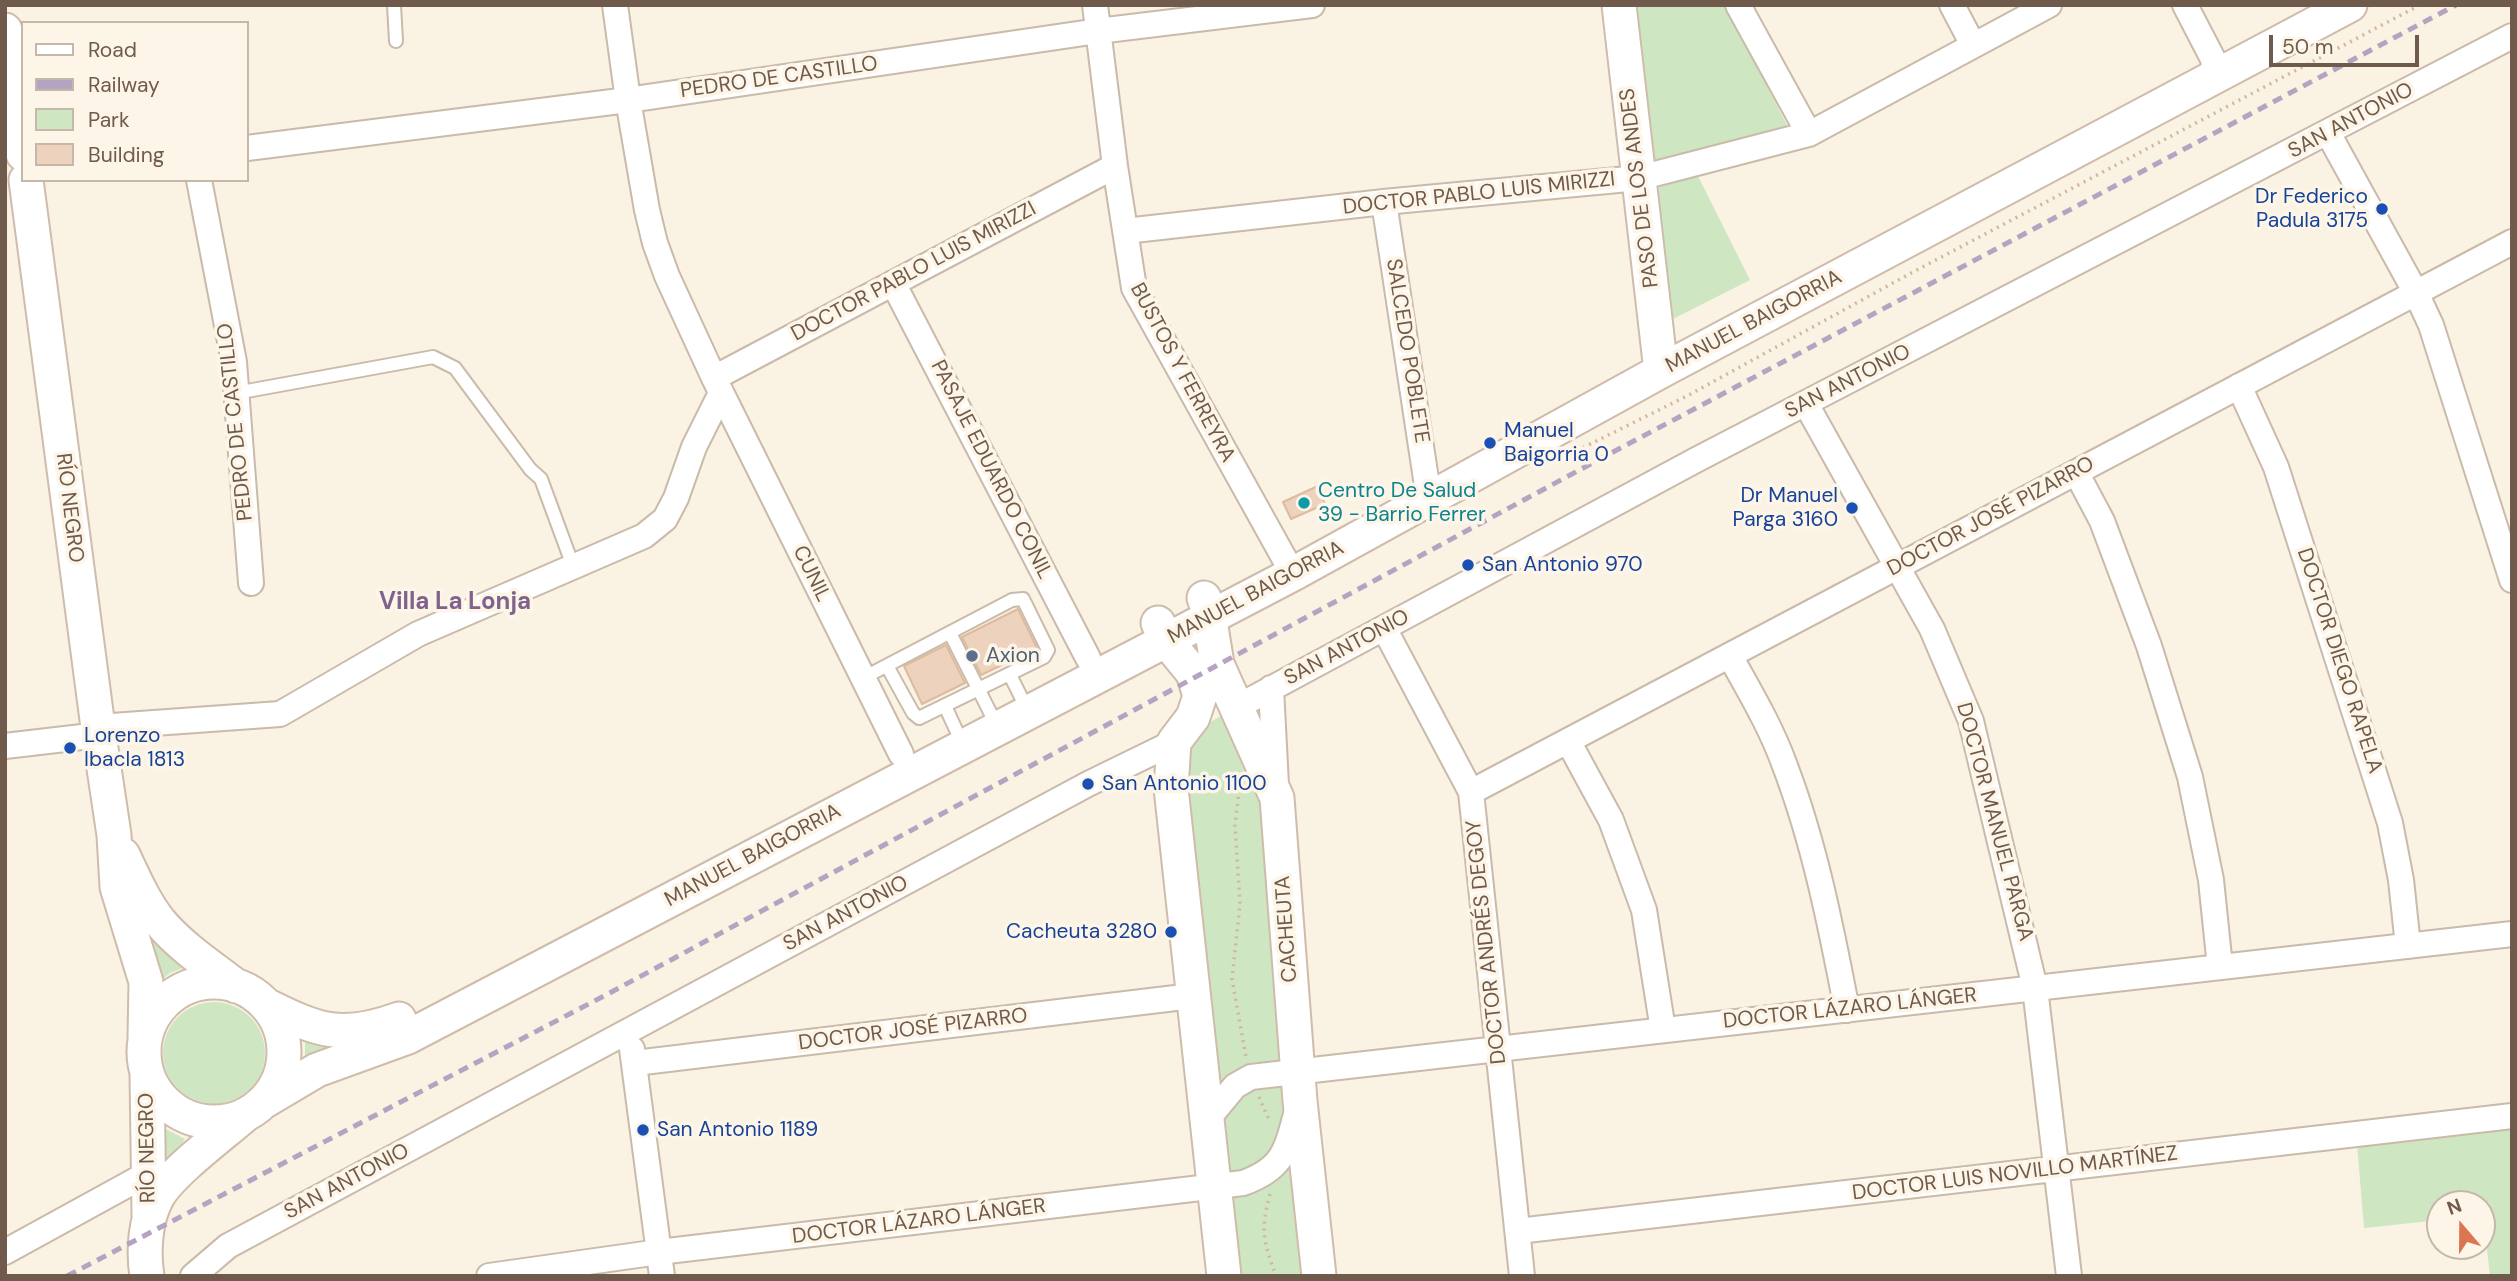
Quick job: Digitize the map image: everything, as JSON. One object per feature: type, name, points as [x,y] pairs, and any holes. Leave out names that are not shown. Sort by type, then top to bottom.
[{"type":"main road","name":"PASO DE LOS ANDES","points":[[1619,5],[1660,362]]},
{"type":"main road","name":"MANUEL BAIGORRIA","points":[[2214,68],[2312,5]]},
{"type":"main road","name":"MANUEL BAIGORRIA","points":[[1019,693],[1161,631],[2214,68],[2350,5]]},
{"type":"main road","points":[[5,30],[21,140]]},
{"type":"main road","name":"RÍO NEGRO","points":[[26,182],[114,835],[119,899],[146,982],[145,1037]]},
{"type":"main road","name":"CACHEUTA","points":[[1206,607],[1217,664],[1277,799],[1299,1087],[1319,1276]]},
{"type":"main road","name":"MANUEL BAIGORRIA","points":[[266,1004],[327,1031],[362,1030],[402,1018],[954,726],[1088,658],[1161,631]]},
{"type":"main road","points":[[1161,631],[1193,673],[1200,696],[1193,717],[1174,742],[1171,788],[1224,1276]]},
{"type":"main road","name":"SAN ANTONIO","points":[[1174,742],[1237,707]]},
{"type":"main road","name":"MANUEL BAIGORRIA","points":[[255,1108],[317,1070],[408,1037],[954,726]]},
{"type":"main road","name":"RÍO NEGRO","points":[[114,835],[140,892],[161,923],[191,952],[236,986]]},
{"type":"main road","points":[[207,983],[236,986],[252,993],[266,1004],[275,1017],[281,1032],[284,1061],[276,1083],[255,1108],[228,1121],[207,1122],[188,1117],[170,1107],[156,1092],[147,1074],[145,1037],[157,1011],[179,991],[192,985],[207,983]]},
{"type":"main road","name":"RÍO NEGRO","points":[[143,1270],[149,1223],[147,1074]]},
{"type":"main road","name":"RÍO NEGRO","points":[[149,1223],[158,1195],[168,1184],[255,1108]]},
{"type":"street","name":"CUNIL","points":[[615,5],[628,100],[654,243],[718,385],[901,754]]},
{"type":"street","name":"BUSTOS Y FERREYRA","points":[[1095,5],[1131,275],[1142,306],[1287,565]]},
{"type":"street","name":"PEDRO DE CASTILLO","points":[[248,148],[628,100],[1098,31],[1312,5]]},
{"type":"street","points":[[1738,5],[1809,134]]},
{"type":"street","points":[[1952,5],[1973,46]]},
{"type":"street","name":"DOCTOR PABLO LUIS MIRIZZI","points":[[1125,231],[1384,202],[1639,178],[1809,134],[2049,5]]},
{"type":"street","points":[[2185,5],[2214,68]]},
{"type":"street","name":"SAN ANTONIO","points":[[1237,707],[1696,460],[2512,36]]},
{"type":"street","points":[[2328,133],[2416,293],[2441,353],[2512,580]]},
{"type":"street","name":"DOCTOR PABLO LUIS MIRIZZI","points":[[718,385],[893,283],[1115,166]]},
{"type":"street","name":"PEDRO DE CASTILLO","points":[[199,182],[234,362],[251,583]]},
{"type":"street","name":"SALCEDO POBLETE","points":[[1384,202],[1427,489]]},
{"type":"street","name":"DOCTOR JOSÉ PIZARRO","points":[[1471,792],[2512,242]]},
{"type":"street","name":"PASAJE EDUARDO CONIL","points":[[893,283],[1088,658]]},
{"type":"street","points":[[5,746],[99,731],[280,714],[418,634],[644,536],[666,519],[718,385]]},
{"type":"street","name":"DOCTOR DIEGO RAPELA","points":[[2239,386],[2276,467],[2390,823],[2401,880],[2408,946]]},
{"type":"street","name":"DOCTOR MANUEL PARGA","points":[[1806,404],[1945,655],[1971,721],[2035,988],[2069,1276]]},
{"type":"street","points":[[2076,472],[2107,534],[2149,646],[2190,777],[2211,880],[2220,967]]},
{"type":"street","name":"DOCTOR ANDRÉS DEGOY","points":[[1384,628],[1471,792],[1522,1276]]},
{"type":"street","points":[[1730,656],[1763,716],[1786,766],[1816,860],[1847,1010]]},
{"type":"street","points":[[1271,688],[1277,799]]},
{"type":"street","points":[[1567,741],[1611,820],[1644,909],[1663,1030]]},
{"type":"street","name":"SAN ANTONIO","points":[[192,1276],[228,1246],[1088,784],[1174,742]]},
{"type":"street","name":"DOCTOR LÁZARO LÁNGER","points":[[1251,1077],[1299,1087],[1498,1049],[2512,934]]},
{"type":"street","name":"DOCTOR JOSÉ PIZARRO","points":[[635,1063],[1192,996]]},
{"type":"street","points":[[628,1031],[635,1063],[660,1264]]},
{"type":"street","points":[[1206,1121],[1236,1086],[1251,1077]]},
{"type":"street","points":[[1277,1165],[1288,1143],[1299,1087]]},
{"type":"street","name":"DOCTOR LUIS NOVILLO MARTÍNEZ","points":[[1518,1231],[2512,1116]]},
{"type":"street","name":"DOCTOR LÁZARO LÁNGER","points":[[489,1276],[660,1264],[1243,1183],[1257,1178],[1277,1165]]},
{"type":"street","points":[[5,1252],[148,1174]]},
{"type":"lane","points":[[394,5],[396,40]]},
{"type":"lane","points":[[236,393],[433,357],[448,363],[456,368],[541,479],[573,566]]},
{"type":"lane","points":[[863,678],[1012,600],[1023,599],[1048,654],[1019,693]]},
{"type":"lane","points":[[950,632],[988,709]]},
{"type":"lane","points":[[887,666],[913,713],[919,718],[954,726]]},
{"type":"path","points":[[1562,458],[1687,396],[1913,272],[2420,5]]},
{"type":"path","points":[[1242,771],[1235,825],[1240,904],[1232,979],[1251,1077],[1271,1125]]},
{"type":"path","points":[[1276,1276],[1265,1247],[1263,1222],[1277,1165]]},
{"type":"green space","points":[[1633,5],[1725,5],[1787,125],[1780,134],[1652,164]]},
{"type":"green space","points":[[1695,170],[1750,280],[1667,322],[1656,189]]},
{"type":"green space","points":[[1237,707],[1269,778],[1319,1276],[1224,1276],[1174,742]]},
{"type":"green space","points":[[145,924],[188,966],[170,973],[156,984]]},
{"type":"green space","points":[[214,1002],[233,1006],[250,1017],[261,1034],[265,1053],[261,1072],[250,1089],[233,1100],[214,1104],[195,1100],[178,1089],[167,1072],[163,1053],[167,1034],[178,1017],[195,1006]]},
{"type":"green space","points":[[305,1038],[355,1044],[305,1063]]},
{"type":"green space","points":[[162,1127],[185,1139],[155,1186]]},
{"type":"green space","points":[[2512,1127],[2512,1276],[2490,1276],[2488,1260],[2496,1260],[2496,1190],[2426,1190],[2426,1221],[2364,1228],[2357,1144]]},
{"type":"building","name":"Centro De Salud 39 - Barrio Ferrer","points":[[1318,486],[1325,504],[1291,519],[1283,502]]},
{"type":"building","points":[[1018,609],[1037,648],[981,675],[962,637]]},
{"type":"building","points":[[946,645],[965,683],[922,704],[904,666]]},
{"type":"railway","points":[[67,1276],[604,996],[1598,460],[2456,5]]},
{"type":"place","name":"Dr Federico Padula 3175","points":[[2382,209]]},
{"type":"place","name":"Manuel Baigorria 0","points":[[1490,443]]},
{"type":"place","name":"Centro De Salud 39 - Barrio Ferrer","points":[[1304,503]]},
{"type":"place","name":"Dr Manuel Parga 3160","points":[[1852,508]]},
{"type":"place","name":"San Antonio 970","points":[[1468,565]]},
{"type":"place","name":"Axion","points":[[972,656]]},
{"type":"place","name":"Lorenzo Ibacla 1813","points":[[70,748]]},
{"type":"place","name":"San Antonio 1100","points":[[1088,784]]},
{"type":"place","name":"Cacheuta 3280","points":[[1171,932]]},
{"type":"place","name":"San Antonio 1189","points":[[643,1130]]},
{"type":"district","name":"Villa La Lonja","points":[[455,603]]}]
